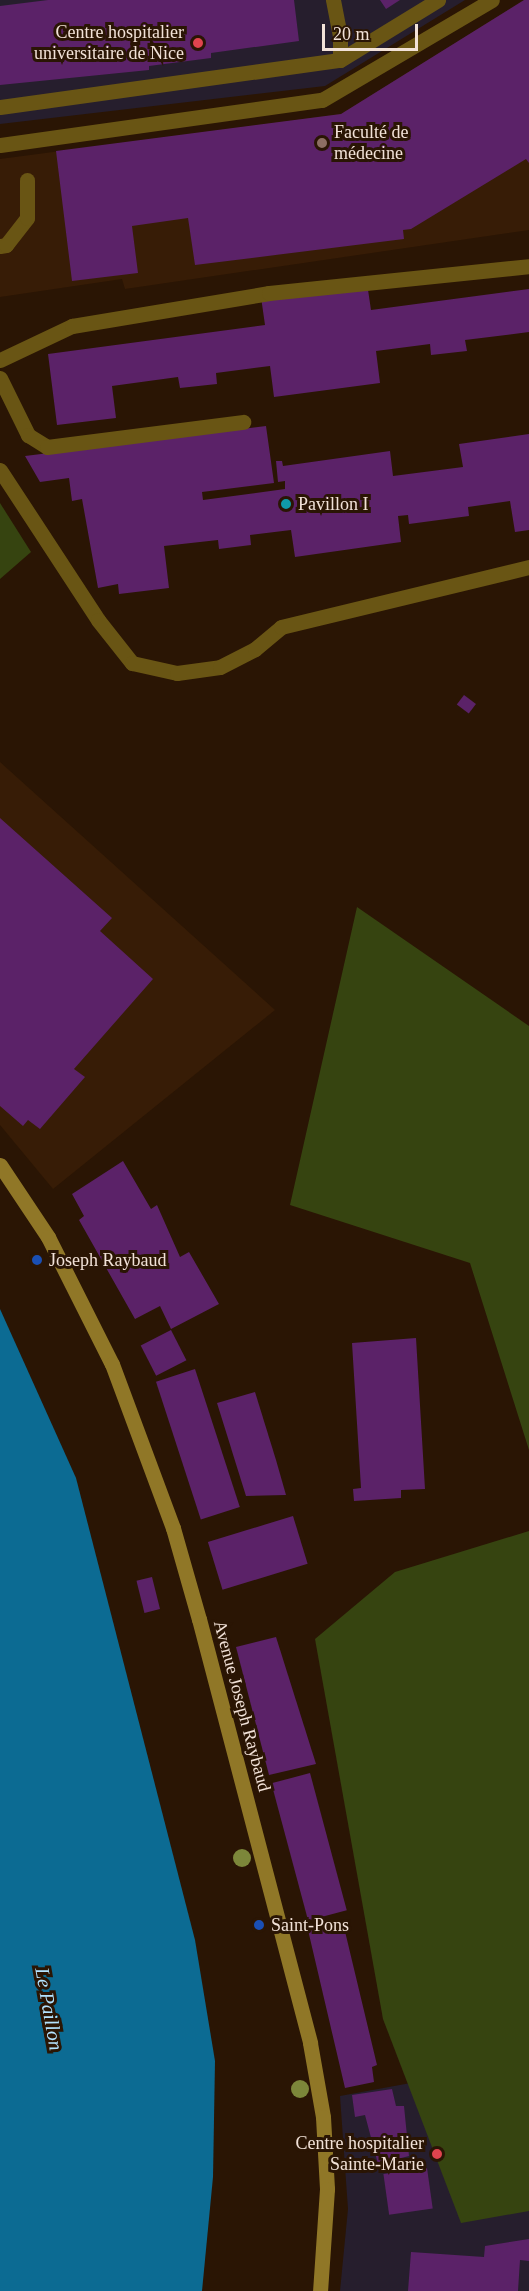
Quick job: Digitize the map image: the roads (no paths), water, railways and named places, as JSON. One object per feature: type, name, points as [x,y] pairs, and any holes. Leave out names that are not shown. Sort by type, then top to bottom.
[{"type":"main road","name":"Avenue Joseph Raybaud","points":[[0,1165],[48,1237],[112,1364],[173,1527],[310,2043],[323,2118],[327,2189],[320,2291]]},
{"type":"lane","points":[[333,0],[340,36],[340,60]]},
{"type":"lane","points":[[0,107],[340,60],[438,0]]},
{"type":"lane","points":[[0,145],[322,100],[492,0]]},
{"type":"lane","points":[[0,246],[6,245],[27,218],[27,180]]},
{"type":"lane","points":[[0,360],[72,326],[269,293],[529,266]]},
{"type":"lane","points":[[0,378],[28,435],[47,447],[243,422]]},
{"type":"lane","points":[[0,470],[98,620],[132,663],[177,673],[220,667],[255,649],[281,627],[529,567]]},
{"type":"water","name":"Le Paillon","points":[[0,1309],[76,1478],[195,1940],[215,2061],[213,2177],[202,2291],[0,2291]]},
{"type":"place","name":"Centre hospitalier universitaire de Nice","points":[[198,43]]},
{"type":"place","name":"Faculté de médecine","points":[[322,143]]},
{"type":"place","name":"Pavillon I","points":[[286,504]]},
{"type":"place","name":"Joseph Raybaud","points":[[37,1260]]},
{"type":"place","name":"Saint-Pons","points":[[259,1925]]},
{"type":"place","name":"Centre hospitalier Sainte-Marie","points":[[437,2154]]}]
